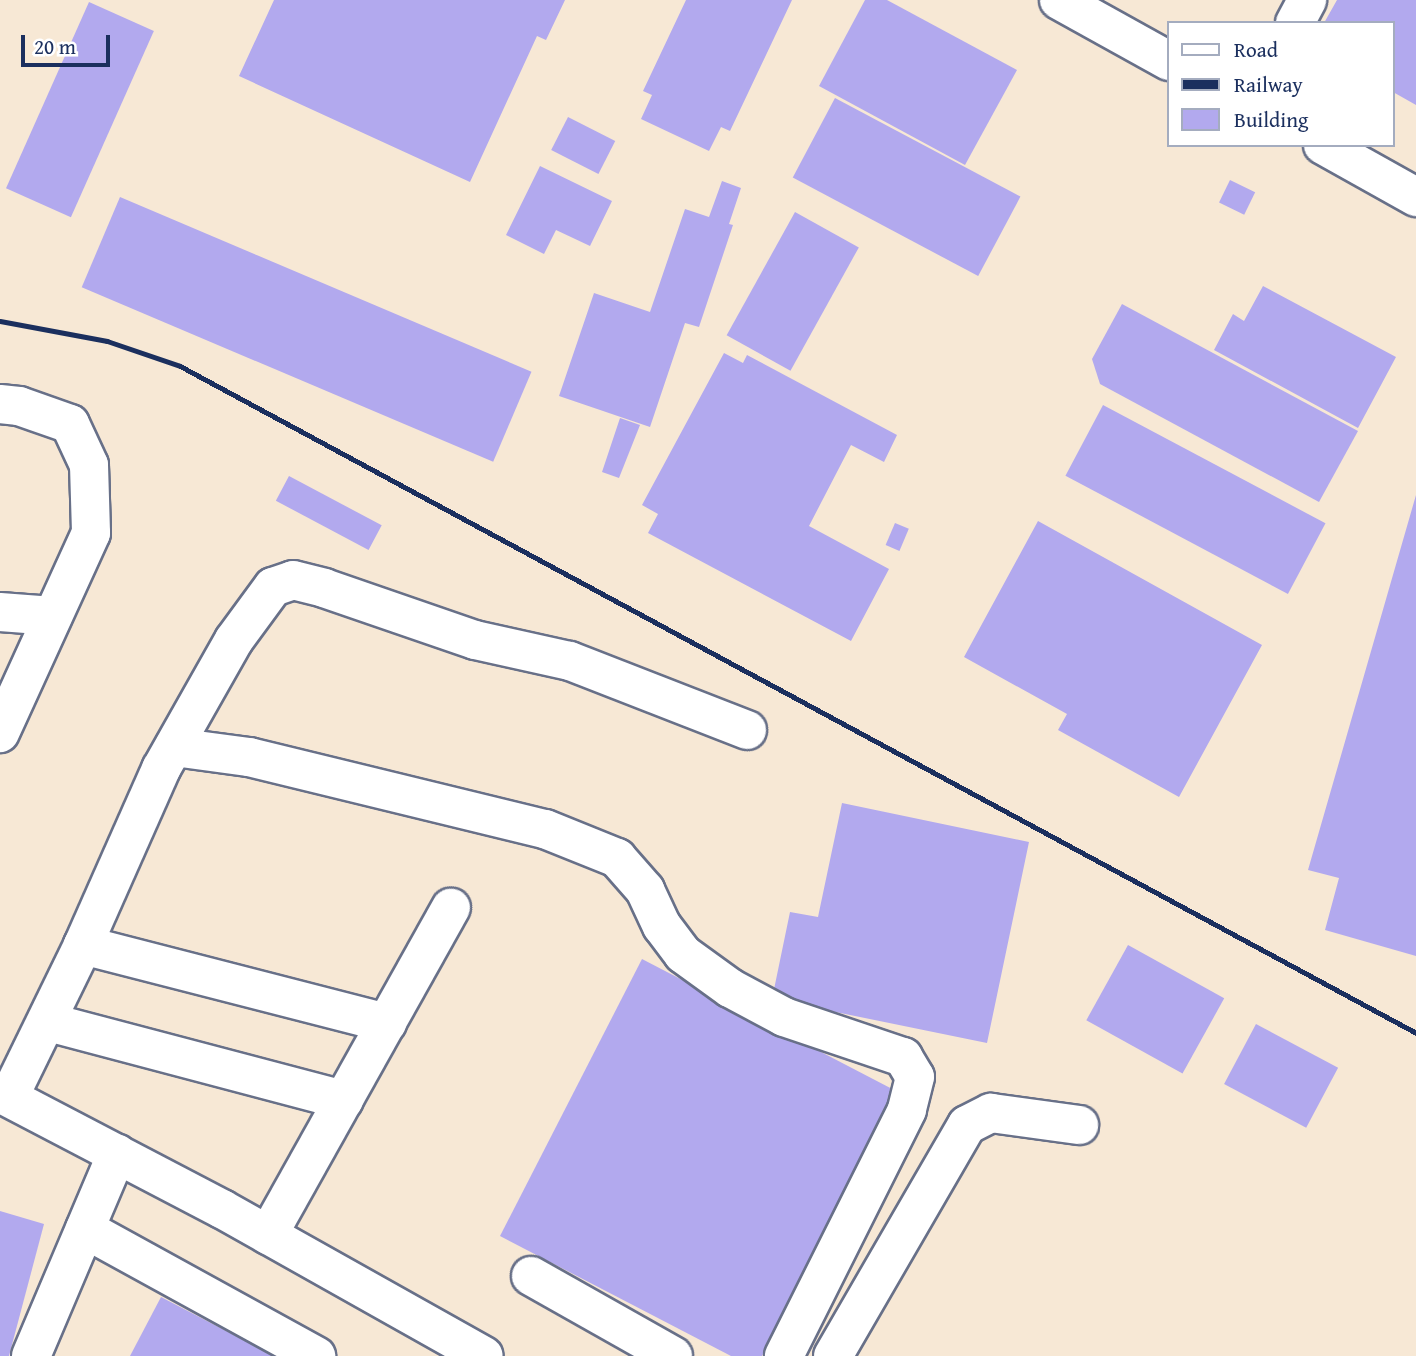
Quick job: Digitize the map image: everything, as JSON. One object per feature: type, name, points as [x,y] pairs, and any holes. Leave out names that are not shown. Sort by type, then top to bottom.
[{"type":"street","points":[[1059,0],[1168,60]]},
{"type":"street","points":[[1296,21],[1307,0]]},
{"type":"street","points":[[1327,147],[1416,197]]},
{"type":"street","points":[[0,404],[19,405],[70,424],[89,465],[91,533],[0,733]]},
{"type":"street","points":[[484,1356],[268,1235],[5,1095],[48,1022],[174,747],[234,640],[273,587],[293,580],[475,640],[570,661],[747,730]]},
{"type":"street","points":[[0,611],[53,616]]},
{"type":"street","points":[[174,747],[249,757],[545,829],[617,858],[645,890],[662,926],[683,954],[730,988],[784,1017],[904,1057],[915,1077],[907,1110],[784,1356]]},
{"type":"street","points":[[268,1235],[451,908]]},
{"type":"street","points":[[83,945],[387,1023]]},
{"type":"street","points":[[48,1022],[344,1100]]},
{"type":"street","points":[[833,1356],[967,1125],[991,1113],[1079,1125]]},
{"type":"street","points":[[31,1356],[117,1153]]},
{"type":"street","points":[[85,1229],[316,1356]]},
{"type":"street","points":[[531,1276],[673,1356]]},
{"type":"building","points":[[274,0],[565,0],[546,40],[537,36],[470,182],[239,76]]},
{"type":"building","points":[[686,0],[792,0],[730,131],[721,127],[709,151],[641,119],[652,95],[643,91]]},
{"type":"building","points":[[865,0],[887,0],[1017,70],[965,165],[819,86]]},
{"type":"building","points":[[1337,0],[1416,0],[1416,105],[1395,93],[1395,21],[1325,21]]},
{"type":"building","points":[[89,2],[154,31],[71,217],[6,188]]},
{"type":"building","points":[[835,98],[1020,197],[978,276],[793,177]]},
{"type":"building","points":[[568,117],[615,141],[598,174],[551,150]]},
{"type":"building","points":[[540,166],[612,201],[590,246],[556,230],[544,254],[506,235]]},
{"type":"building","points":[[1230,180],[1255,192],[1244,215],[1219,202]]},
{"type":"building","points":[[722,181],[741,188],[729,224],[733,225],[699,327],[685,323],[650,427],[559,396],[594,293],[650,312],[685,209],[709,217]]},
{"type":"building","points":[[120,197],[531,372],[493,462],[82,287]]},
{"type":"building","points":[[795,212],[859,247],[790,371],[727,335]]},
{"type":"building","points":[[1263,286],[1396,357],[1358,428],[1214,350],[1233,314],[1244,321]]},
{"type":"building","points":[[1122,304],[1358,431],[1319,502],[1100,384],[1092,359]]},
{"type":"building","points":[[724,353],[743,363],[747,355],[897,435],[884,462],[851,445],[809,526],[889,569],[851,641],[648,533],[658,514],[642,505]]},
{"type":"building","points":[[1103,405],[1326,523],[1288,594],[1065,476]]},
{"type":"building","points":[[620,418],[640,425],[619,478],[602,472]]},
{"type":"building","points":[[289,476],[382,525],[369,550],[276,501]]},
{"type":"building","points":[[1416,495],[1416,956],[1325,930],[1339,878],[1308,870]]},
{"type":"building","points":[[1038,521],[1262,645],[1179,797],[1058,730],[1067,714],[964,657]]},
{"type":"building","points":[[895,523],[909,529],[899,551],[886,545]]},
{"type":"building","points":[[842,803],[1029,842],[987,1043],[772,999],[790,912],[818,917]]},
{"type":"building","points":[[1128,945],[1224,998],[1183,1074],[1086,1020]]},
{"type":"building","points":[[642,959],[898,1092],[762,1356],[731,1356],[500,1236]]},
{"type":"building","points":[[1256,1024],[1338,1068],[1306,1128],[1224,1084]]},
{"type":"building","points":[[0,1211],[44,1224],[9,1356],[0,1356]]},
{"type":"building","points":[[161,1297],[274,1356],[130,1356]]},
{"type":"railway","points":[[0,321],[107,341],[180,366],[1416,1033]]}]
